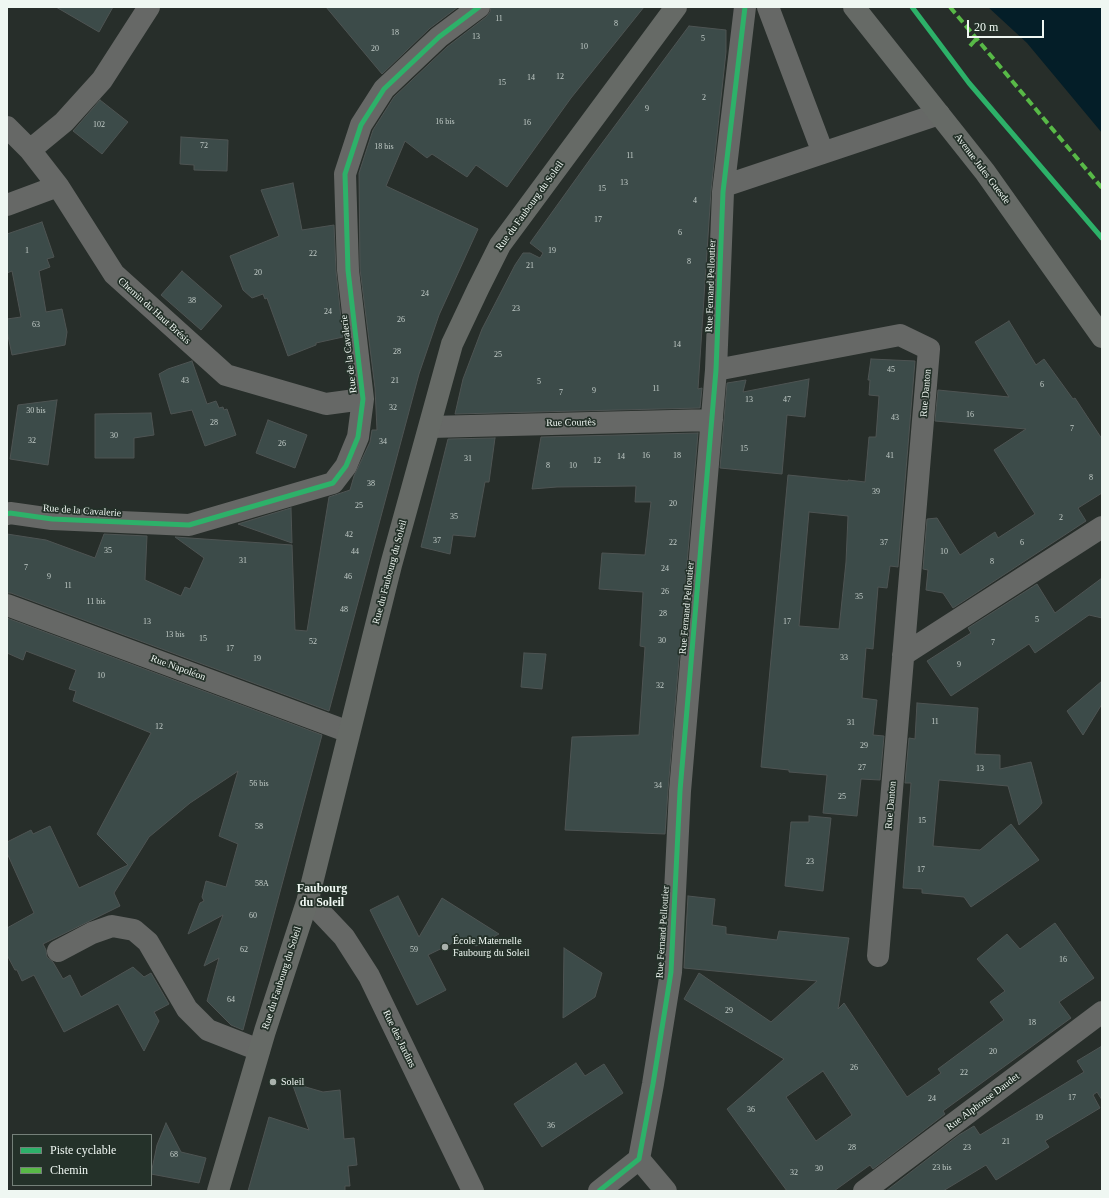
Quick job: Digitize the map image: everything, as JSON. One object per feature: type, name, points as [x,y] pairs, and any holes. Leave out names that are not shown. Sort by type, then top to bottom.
[{"type":"main road","name":"Rue du Faubourg du Soleil","points":[[218,1191],[259,1050],[308,899],[390,565],[430,427],[452,344],[500,245],[676,7]]},
{"type":"main road","name":"Avenue Jules Guesde","points":[[854,7],[985,172],[1102,337]]},
{"type":"street","points":[[30,150],[64,122],[102,80],[149,7]]},
{"type":"street","name":"Rue de la Cavalerie","points":[[7,514],[10,513],[52,519],[189,525],[333,483],[346,466],[358,437],[363,399],[348,270],[345,174],[361,125],[384,89],[439,36],[479,7]]},
{"type":"street","name":"Rue Fernand Pelloutier","points":[[639,1159],[653,1084],[670,972],[680,791],[716,370],[724,186],[745,7]]},
{"type":"street","points":[[768,7],[824,153]]},
{"type":"street","points":[[724,186],[939,114]]},
{"type":"street","name":"Chemin du Haut Brésis","points":[[7,126],[30,150],[58,186],[114,274],[226,375],[326,404],[363,399]]},
{"type":"street","points":[[7,205],[58,186]]},
{"type":"street","name":"Rue Danton","points":[[716,370],[900,335],[929,349],[878,956]]},
{"type":"street","name":"Rue Courtès","points":[[430,427],[712,420]]},
{"type":"street","points":[[903,655],[1102,527]]},
{"type":"street","name":"Rue Napoléon","points":[[7,605],[349,732]]},
{"type":"street","name":"Rue des Jardins","points":[[308,899],[344,937],[369,976],[474,1191]]},
{"type":"street","points":[[58,951],[92,933],[112,926],[134,930],[148,942],[187,1009],[208,1030],[259,1050]]},
{"type":"street","name":"Rue Alphonse Daudet","points":[[864,1191],[1102,1012]]},
{"type":"street","points":[[599,1191],[639,1159],[666,1191]]},
{"type":"water","points":[[988,7],[1102,7],[1102,133],[1027,43]]},
{"type":"building","points":[[56,7],[113,7],[99,32]]},
{"type":"building","points":[[326,7],[458,7],[430,28],[382,74]]},
{"type":"building","points":[[491,7],[644,7],[571,98],[507,187],[476,165],[467,177],[432,154],[427,158],[405,141],[386,186],[478,229],[439,315],[419,374],[329,711],[11,593],[7,593],[7,534],[46,540],[95,558],[104,534],[147,536],[145,580],[181,596],[185,587],[190,589],[204,558],[175,537],[292,545],[295,630],[307,631],[329,497],[350,490],[354,476],[370,442],[372,430],[377,430],[375,388],[360,269],[359,173],[373,130],[394,97],[447,47],[486,17],[490,12]]},
{"type":"building","points":[[689,26],[726,30],[726,52],[711,191],[698,389],[702,388],[700,408],[455,414],[463,379],[482,329],[515,265],[523,253],[530,253],[540,258],[543,253],[530,243]]},
{"type":"building","points":[[100,100],[128,122],[102,154],[73,131]]},
{"type":"building","points":[[181,137],[228,140],[227,171],[194,170],[194,165],[180,164]]},
{"type":"building","points":[[293,183],[302,230],[334,225],[336,271],[343,337],[316,343],[316,345],[288,356],[267,298],[265,299],[263,294],[252,298],[243,290],[230,256],[279,236],[261,190]]},
{"type":"building","points":[[42,222],[54,257],[47,259],[50,267],[39,271],[46,312],[62,309],[67,332],[65,345],[12,355],[7,331],[7,319],[21,317],[12,271],[7,273],[7,234]]},
{"type":"building","points":[[182,271],[222,306],[201,330],[161,295]]},
{"type":"building","points":[[1009,321],[1036,365],[1044,359],[1073,399],[1075,398],[1102,439],[1102,493],[1078,508],[1086,521],[953,608],[943,593],[926,590],[928,570],[923,569],[927,519],[937,518],[960,555],[995,532],[998,538],[1035,514],[994,450],[1026,429],[935,421],[938,390],[1009,397],[975,342]]},
{"type":"building","points":[[871,359],[915,361],[898,567],[890,566],[887,588],[878,587],[873,649],[866,648],[862,698],[877,700],[873,735],[884,736],[880,780],[861,779],[857,816],[823,813],[827,775],[789,772],[789,770],[761,767],[788,475],[865,482],[869,437],[876,437],[879,396],[869,395],[870,380],[868,380]],"holes":[[[809,512],[848,516],[846,562],[839,629],[799,626]]]},
{"type":"building","points":[[192,361],[207,404],[216,401],[219,408],[223,407],[224,410],[227,409],[236,435],[205,446],[192,410],[171,414],[159,374],[168,369]]},
{"type":"building","points":[[809,379],[805,417],[787,415],[782,474],[720,468],[727,383],[746,380],[743,392]]},
{"type":"building","points":[[57,400],[48,465],[10,459],[18,405]]},
{"type":"building","points":[[151,413],[154,435],[134,438],[134,458],[95,458],[95,414]]},
{"type":"building","points":[[268,420],[307,435],[295,468],[256,453]]},
{"type":"building","points":[[698,433],[665,834],[565,830],[572,737],[639,735],[645,647],[640,646],[643,592],[599,589],[602,553],[645,555],[651,502],[635,502],[636,486],[557,487],[532,489],[541,437]]},
{"type":"building","points":[[495,438],[489,482],[485,482],[475,537],[453,535],[450,554],[421,547],[448,439]]},
{"type":"building","points":[[291,508],[292,543],[238,524]]},
{"type":"building","points":[[1102,578],[1102,618],[1089,615],[1035,653],[1029,644],[951,696],[927,661],[971,633],[968,628],[1037,584],[1055,613]]},
{"type":"building","points":[[7,618],[322,735],[243,1030],[231,1025],[207,1001],[219,958],[204,966],[223,915],[188,934],[200,903],[204,901],[202,897],[206,881],[226,887],[238,844],[219,836],[238,771],[190,803],[149,837],[114,893],[120,906],[43,944],[47,957],[53,962],[63,979],[70,975],[81,997],[133,967],[144,977],[151,973],[169,1004],[154,1012],[159,1021],[144,1051],[118,1004],[64,1032],[34,975],[22,981],[17,970],[15,970],[7,955],[7,928],[34,913],[7,853],[7,842],[31,830],[33,834],[50,826],[79,888],[128,865],[97,834],[151,733],[73,701],[76,691],[69,689],[76,670],[26,651],[23,660],[7,653]]},
{"type":"building","points":[[524,653],[546,654],[542,689],[521,687]]},
{"type":"building","points":[[1102,681],[1102,704],[1083,735],[1067,711]]},
{"type":"building","points":[[917,703],[978,708],[975,754],[1000,755],[1000,769],[1031,762],[1042,803],[1019,825],[1008,786],[939,780],[933,846],[980,850],[1011,824],[1039,860],[971,907],[964,897],[922,893],[922,889],[903,888],[911,783],[905,783],[909,738],[915,739]]},
{"type":"building","points":[[809,816],[831,818],[823,891],[785,886],[791,822],[809,822]]},
{"type":"building","points":[[398,896],[419,937],[442,898],[499,934],[476,946],[463,938],[428,955],[446,990],[417,1005],[370,910]]},
{"type":"building","points":[[688,896],[715,899],[712,925],[726,927],[726,934],[777,940],[779,931],[849,938],[838,1009],[844,1003],[907,1097],[941,1073],[938,1069],[1004,1020],[990,1002],[1005,991],[977,959],[1007,934],[1020,949],[1055,923],[1094,978],[1059,1002],[1071,1018],[943,1111],[945,1114],[873,1169],[870,1165],[834,1191],[787,1191],[727,1109],[784,1059],[684,999],[699,973],[771,1022],[817,981],[684,968]],"holes":[[[823,1071],[852,1115],[816,1141],[786,1097]]]},
{"type":"building","points":[[564,948],[602,973],[595,997],[563,1018]]},
{"type":"building","points":[[1102,1046],[1102,1100],[1097,1092],[1093,1095],[1100,1108],[1045,1141],[1049,1147],[996,1180],[986,1165],[943,1191],[886,1191],[959,1135],[974,1126],[980,1135],[1084,1072],[1077,1061]]},
{"type":"building","points":[[576,1063],[585,1076],[604,1064],[623,1093],[542,1147],[514,1104]]},
{"type":"building","points":[[292,1083],[323,1092],[340,1090],[344,1139],[354,1138],[357,1165],[348,1166],[350,1186],[345,1186],[345,1191],[248,1191],[269,1117],[309,1130]]},
{"type":"building","points":[[166,1123],[181,1152],[206,1158],[199,1183],[152,1174],[157,1145]]},
{"type":"marked path","points":[[950,7],[1102,188]]},
{"type":"marked path","points":[[970,46],[977,38]]},
{"type":"cycle path","points":[[7,514],[10,513],[52,519],[189,525],[333,483],[346,466],[358,437],[363,399],[348,270],[345,174],[361,125],[384,89],[439,37],[479,7]]},
{"type":"cycle path","points":[[599,1191],[639,1159],[671,972],[680,791],[716,370],[723,192],[745,7]]},
{"type":"cycle path","points":[[912,7],[969,83],[1102,238]]},
{"type":"place","name":"École Maternelle Faubourg du Soleil","points":[[445,947]]},
{"type":"place","name":"Soleil","points":[[273,1082]]},
{"type":"district","name":"Faubourg du Soleil","points":[[322,896]]}]
